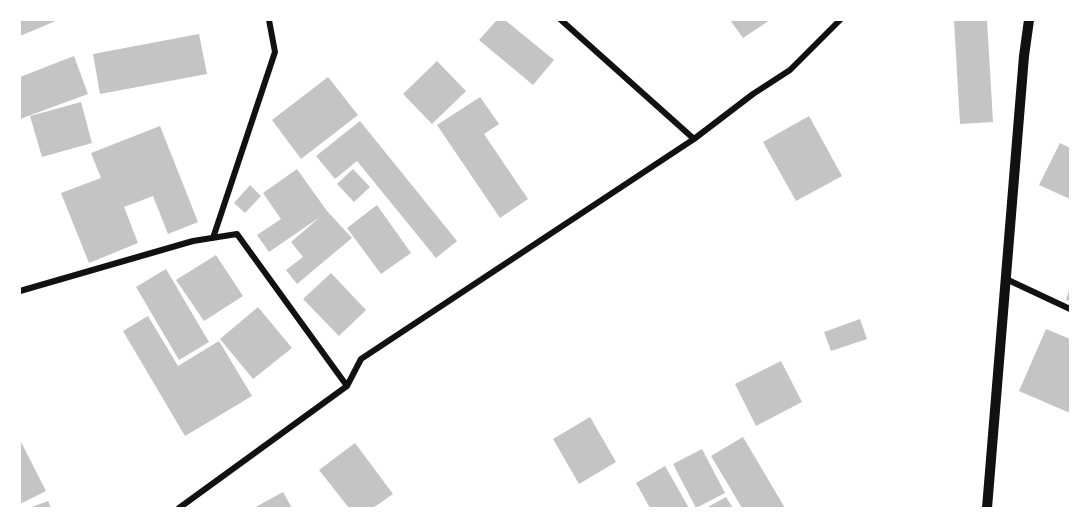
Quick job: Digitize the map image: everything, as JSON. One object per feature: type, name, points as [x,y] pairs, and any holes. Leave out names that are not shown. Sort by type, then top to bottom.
[{"type":"street","points":[[213,238],[275,52],[269,20]]},
{"type":"street","points":[[561,20],[694,139]]},
{"type":"street","points":[[179,508],[347,386],[361,359],[694,139],[753,94],[790,70],[840,20]]},
{"type":"street","points":[[987,508],[1024,56],[1029,20]]},
{"type":"street","points":[[20,291],[193,241],[237,234],[347,386]]},
{"type":"street","points":[[1005,279],[1071,309]]},
{"type":"building","points":[[20,20],[58,20],[20,36]]},
{"type":"building","points":[[497,20],[505,20],[554,60],[533,85],[479,40]]},
{"type":"building","points":[[730,20],[770,20],[743,38]]},
{"type":"building","points":[[954,20],[987,20],[993,122],[960,124]]},
{"type":"building","points":[[199,34],[207,74],[100,94],[93,54]]},
{"type":"building","points":[[74,56],[88,94],[20,119],[20,77]]},
{"type":"building","points":[[437,61],[466,91],[432,124],[403,94]]},
{"type":"building","points":[[328,77],[358,115],[301,159],[272,120]]},
{"type":"building","points":[[480,97],[499,124],[484,134],[528,199],[500,218],[437,125]]},
{"type":"building","points":[[81,102],[92,143],[42,157],[30,116]]},
{"type":"building","points":[[809,116],[842,176],[796,201],[763,142]]},
{"type":"building","points":[[360,121],[457,241],[436,258],[357,161],[335,179],[316,156]]},
{"type":"building","points":[[160,126],[198,222],[168,234],[153,196],[124,207],[138,243],[89,263],[61,193],[101,178],[91,153]]},
{"type":"building","points":[[1060,143],[1070,148],[1070,199],[1039,185]]},
{"type":"building","points":[[297,169],[327,211],[352,238],[297,284],[286,270],[303,257],[291,242],[320,217],[269,252],[257,235],[281,219],[263,193]]},
{"type":"building","points":[[353,169],[370,187],[354,202],[337,184]]},
{"type":"building","points":[[250,185],[261,196],[245,213],[234,203]]},
{"type":"building","points":[[377,205],[411,253],[381,274],[347,228]]},
{"type":"building","points":[[216,255],[243,296],[204,321],[176,280]]},
{"type":"building","points":[[166,269],[209,342],[179,360],[136,287]]},
{"type":"building","points":[[331,273],[366,310],[339,336],[303,299]]},
{"type":"building","points":[[1070,287],[1070,301],[1066,300]]},
{"type":"building","points":[[258,307],[292,348],[253,379],[220,339]]},
{"type":"building","points":[[148,316],[178,366],[219,341],[252,396],[185,436],[123,331]]},
{"type":"building","points":[[860,319],[867,339],[831,351],[824,332]]},
{"type":"building","points":[[1046,329],[1070,339],[1070,413],[1019,391]]},
{"type":"building","points":[[781,361],[802,402],[756,426],[735,384]]},
{"type":"building","points":[[590,417],[616,462],[579,484],[553,439]]},
{"type":"building","points":[[743,437],[785,508],[742,508],[711,456]]},
{"type":"building","points":[[20,440],[46,491],[20,504]]},
{"type":"building","points":[[355,443],[393,494],[373,508],[349,508],[319,470]]},
{"type":"building","points":[[702,449],[725,493],[696,508],[673,464]]},
{"type":"building","points":[[665,466],[689,508],[650,508],[636,483]]},
{"type":"building","points":[[283,492],[292,508],[254,508]]},
{"type":"building","points":[[726,497],[733,508],[706,508]]},
{"type":"building","points":[[48,501],[51,508],[29,508]]}]
